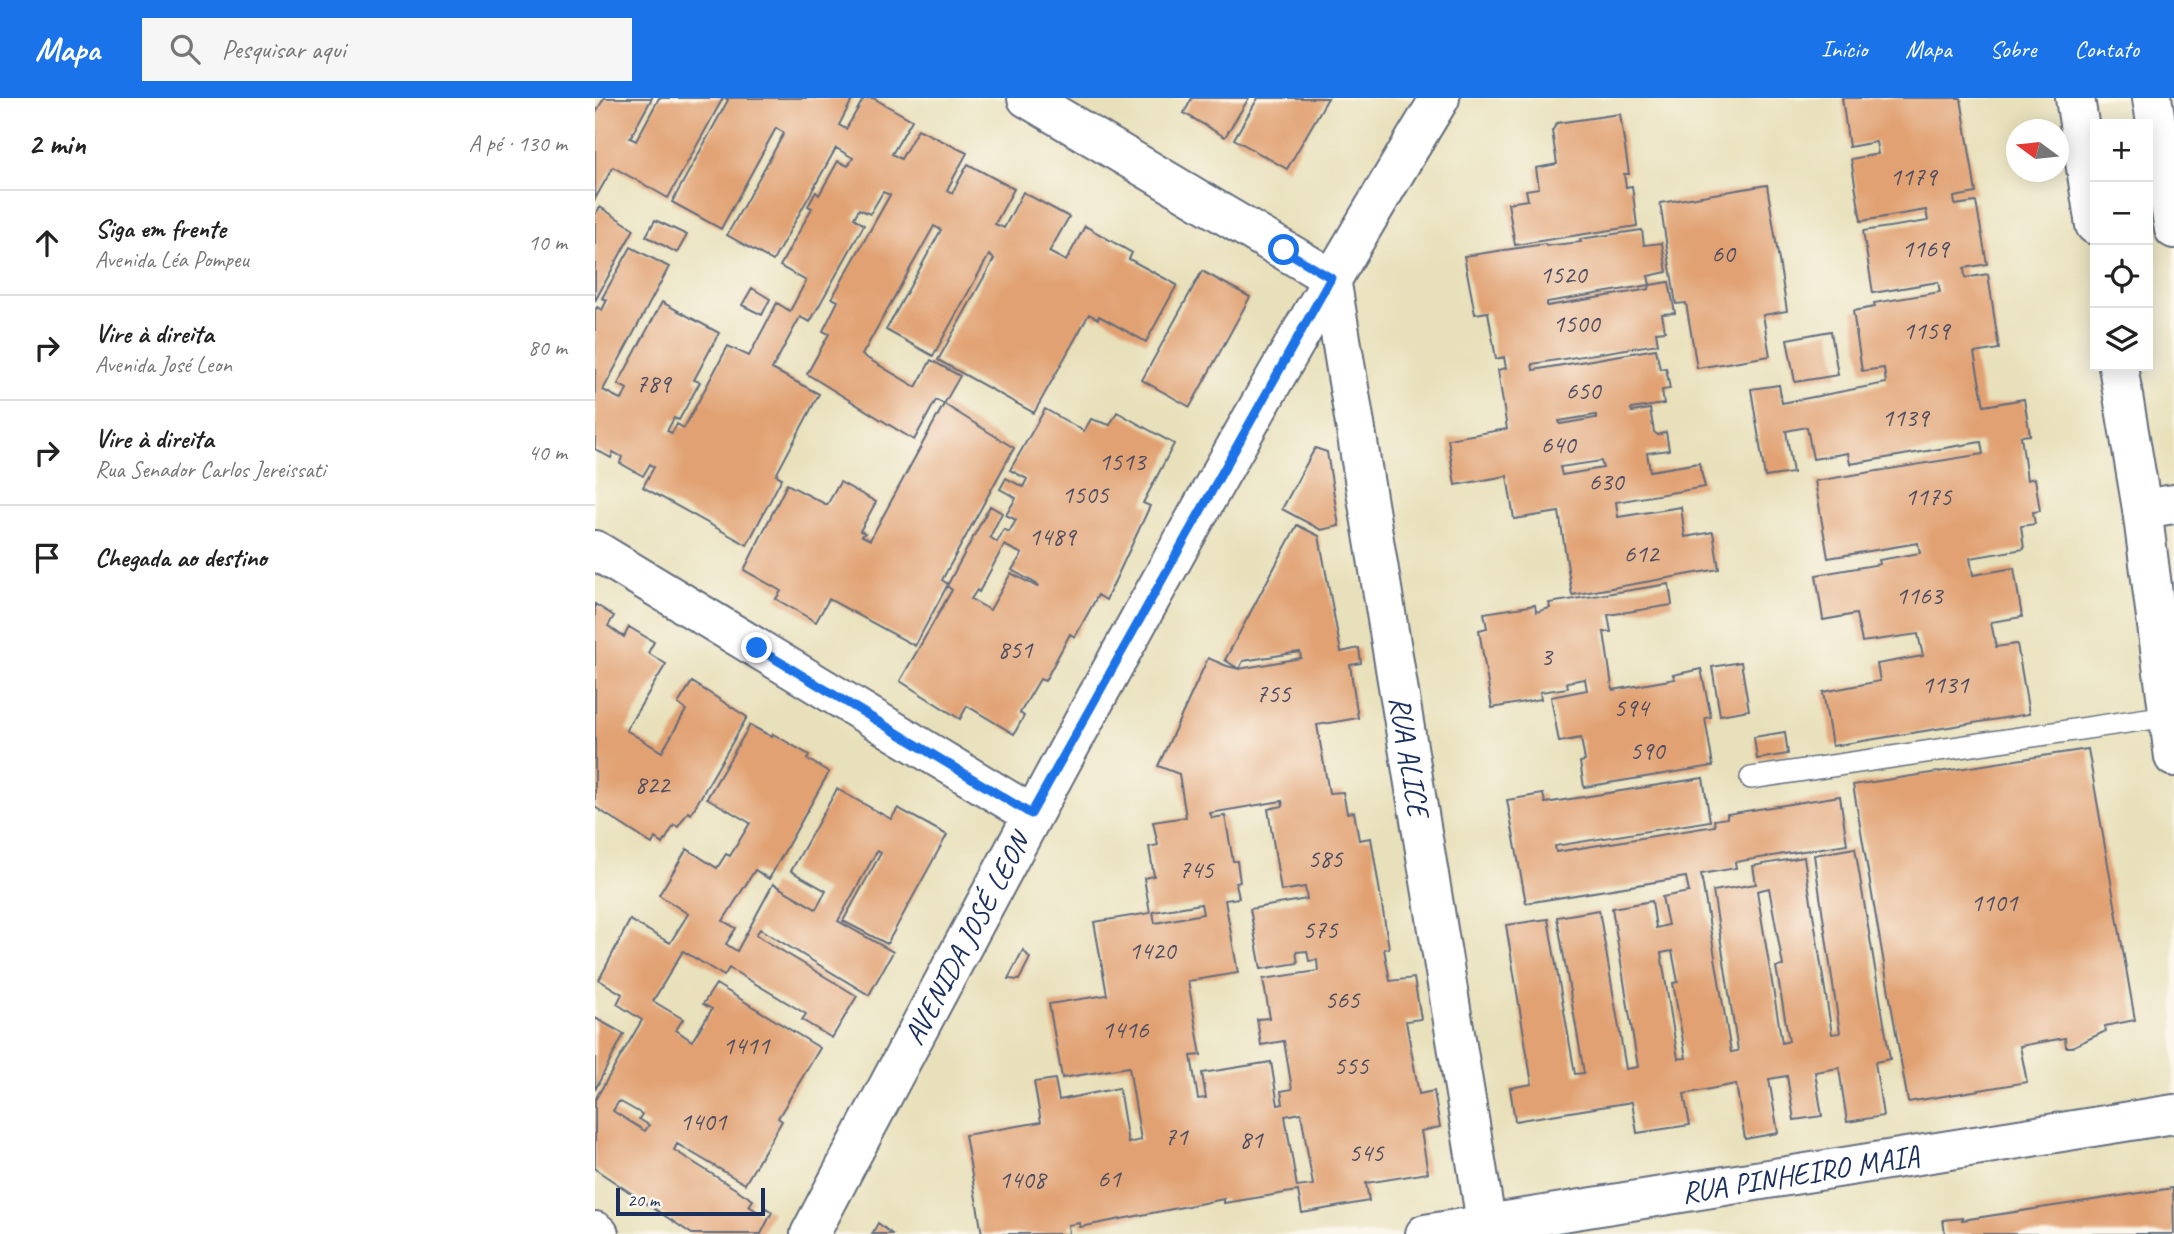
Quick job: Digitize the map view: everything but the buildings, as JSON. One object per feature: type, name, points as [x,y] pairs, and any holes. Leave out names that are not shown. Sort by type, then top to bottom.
[{"type":"street","points":[[1027,98],[1331,278]]},
{"type":"street","name":"AVENIDA JOSÉ LEON","points":[[810,1234],[1031,814],[1331,278],[1440,98]]},
{"type":"street","points":[[2074,98],[2090,195]]},
{"type":"street","points":[[2152,98],[2174,229]]},
{"type":"street","name":"RUA ALICE","points":[[1331,278],[1488,1229]]},
{"type":"street","points":[[2119,371],[2158,507],[2168,716],[2174,757]]},
{"type":"street","points":[[595,550],[1031,814]]},
{"type":"street","name":"RUA PINHEIRO MAIA","points":[[1425,1234],[1488,1229],[2174,1114]]},
{"type":"lane","points":[[1751,778],[2168,716]]},
{"type":"route","points":[[757,648],[1031,814],[1331,278],[1284,250]]}]
